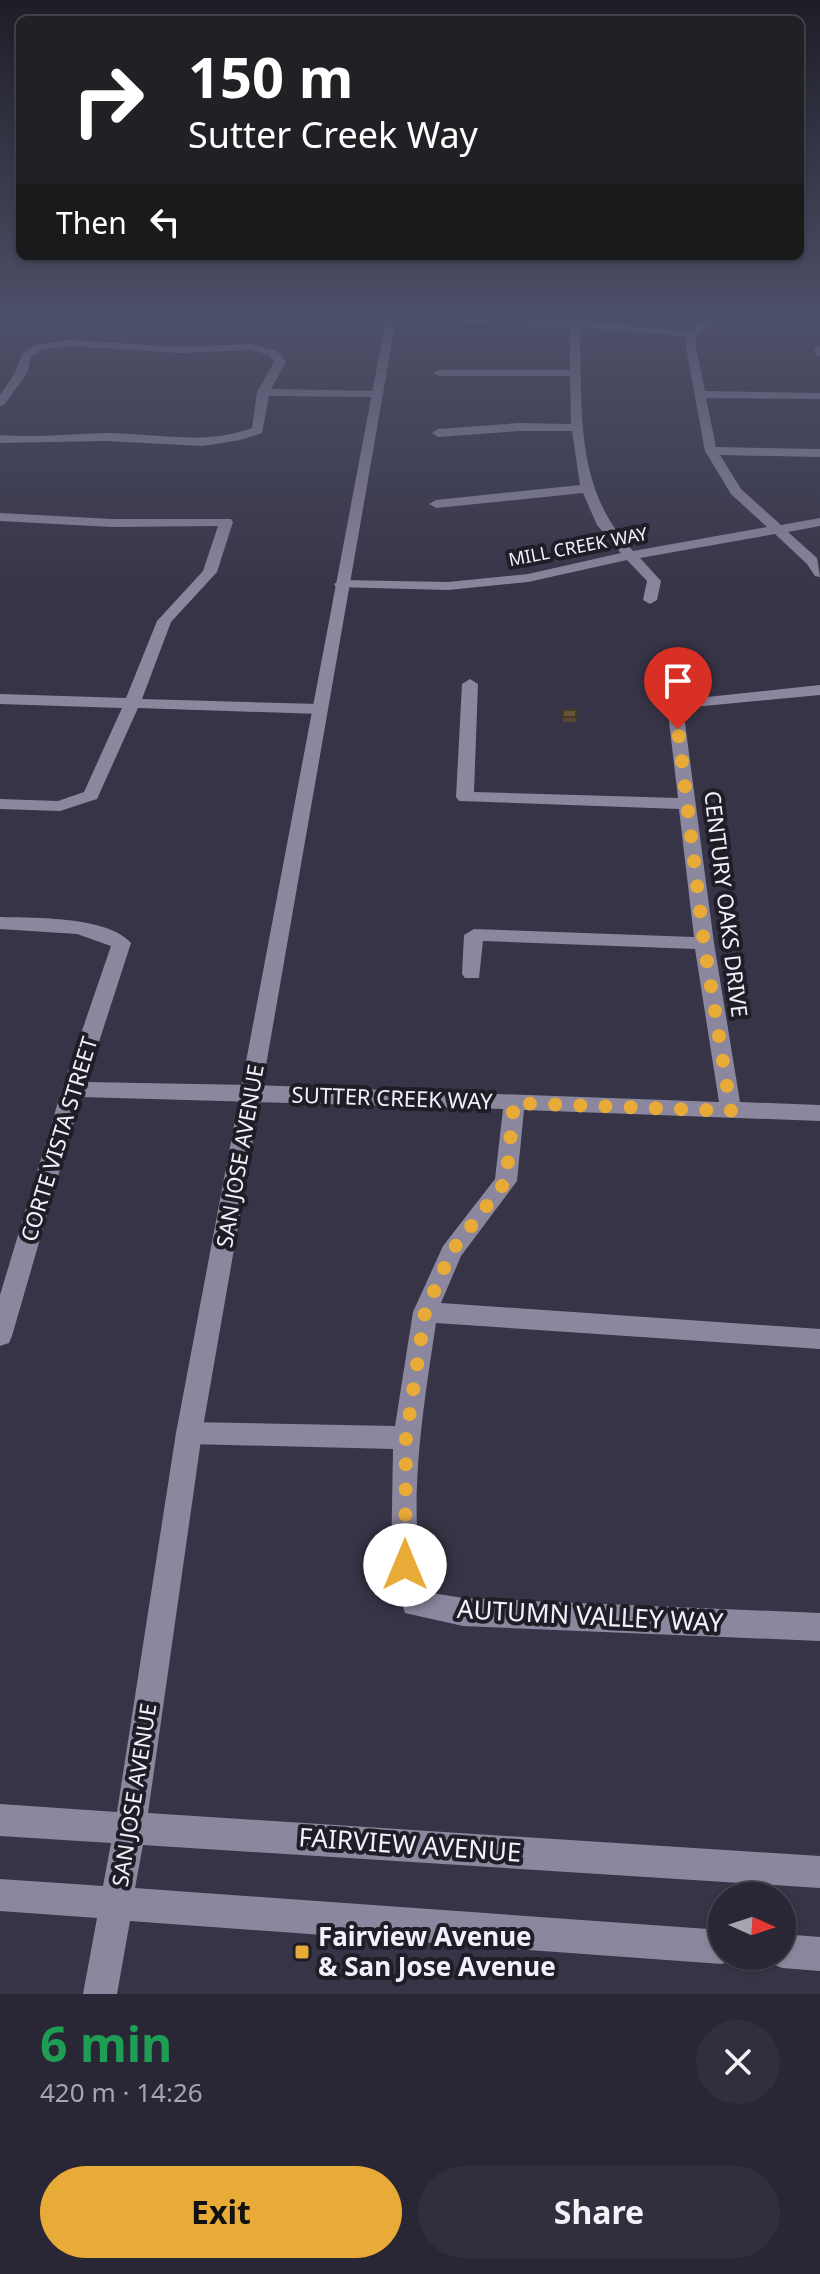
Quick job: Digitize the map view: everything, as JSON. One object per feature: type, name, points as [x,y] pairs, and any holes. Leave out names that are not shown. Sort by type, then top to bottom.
[{"type":"street","points":[[0,439],[108,437],[212,443],[238,440],[258,430],[260,412]]},
{"type":"street","name":"SAN JOSE AVENUE","points":[[100,1994],[130,1827],[189,1433],[374,412]]},
{"type":"street","points":[[578,412],[586,489],[604,525],[654,581],[650,600]]},
{"type":"street","points":[[703,412],[711,451],[736,491],[812,561],[820,573]]},
{"type":"street","points":[[438,433],[519,427],[578,428]]},
{"type":"street","points":[[711,451],[820,453]]},
{"type":"street","points":[[436,504],[586,489]]},
{"type":"street","points":[[0,517],[112,523],[226,522],[210,572],[164,621],[132,704],[91,795],[60,806],[0,804]]},
{"type":"street","name":"MILL CREEK WAY","points":[[341,584],[448,586],[528,578],[773,527],[820,522]]},
{"type":"street","points":[[470,684],[465,797],[689,804]]},
{"type":"street","name":"CENTURY OAKS DRIVE","points":[[731,1111],[704,943],[675,704],[820,690]]},
{"type":"street","points":[[0,699],[319,709]]},
{"type":"street","name":"CORTE VISTA STREET","points":[[0,923],[94,929],[121,943],[6,1294],[0,1336]]},
{"type":"street","points":[[472,974],[474,935],[704,943]]},
{"type":"street","name":"SUTTER CREEK WAY","points":[[73,1089],[251,1092],[820,1113]]},
{"type":"street","name":"AUTUMN VALLEY WAY","points":[[514,1103],[506,1181],[451,1252],[425,1312],[406,1438],[405,1565],[415,1604],[463,1612],[820,1627]]},
{"type":"street","points":[[425,1312],[820,1339]]},
{"type":"street","points":[[189,1433],[406,1438]]},
{"type":"street","name":"FAIRVIEW AVENUE","points":[[0,1820],[820,1872]]},
{"type":"street","points":[[0,1895],[708,1946]]},
{"type":"street","points":[[796,1952],[820,1954]]},
{"type":"building","points":[[563,710],[576,710],[576,717],[563,717]]},
{"type":"place","name":"Fairview Avenue & San Jose Avenue","points":[[302,1952]]},
{"type":"route","points":[[405,1565],[406,1438],[425,1312],[451,1252],[506,1181],[514,1103],[731,1111],[704,943],[678,729]]}]
